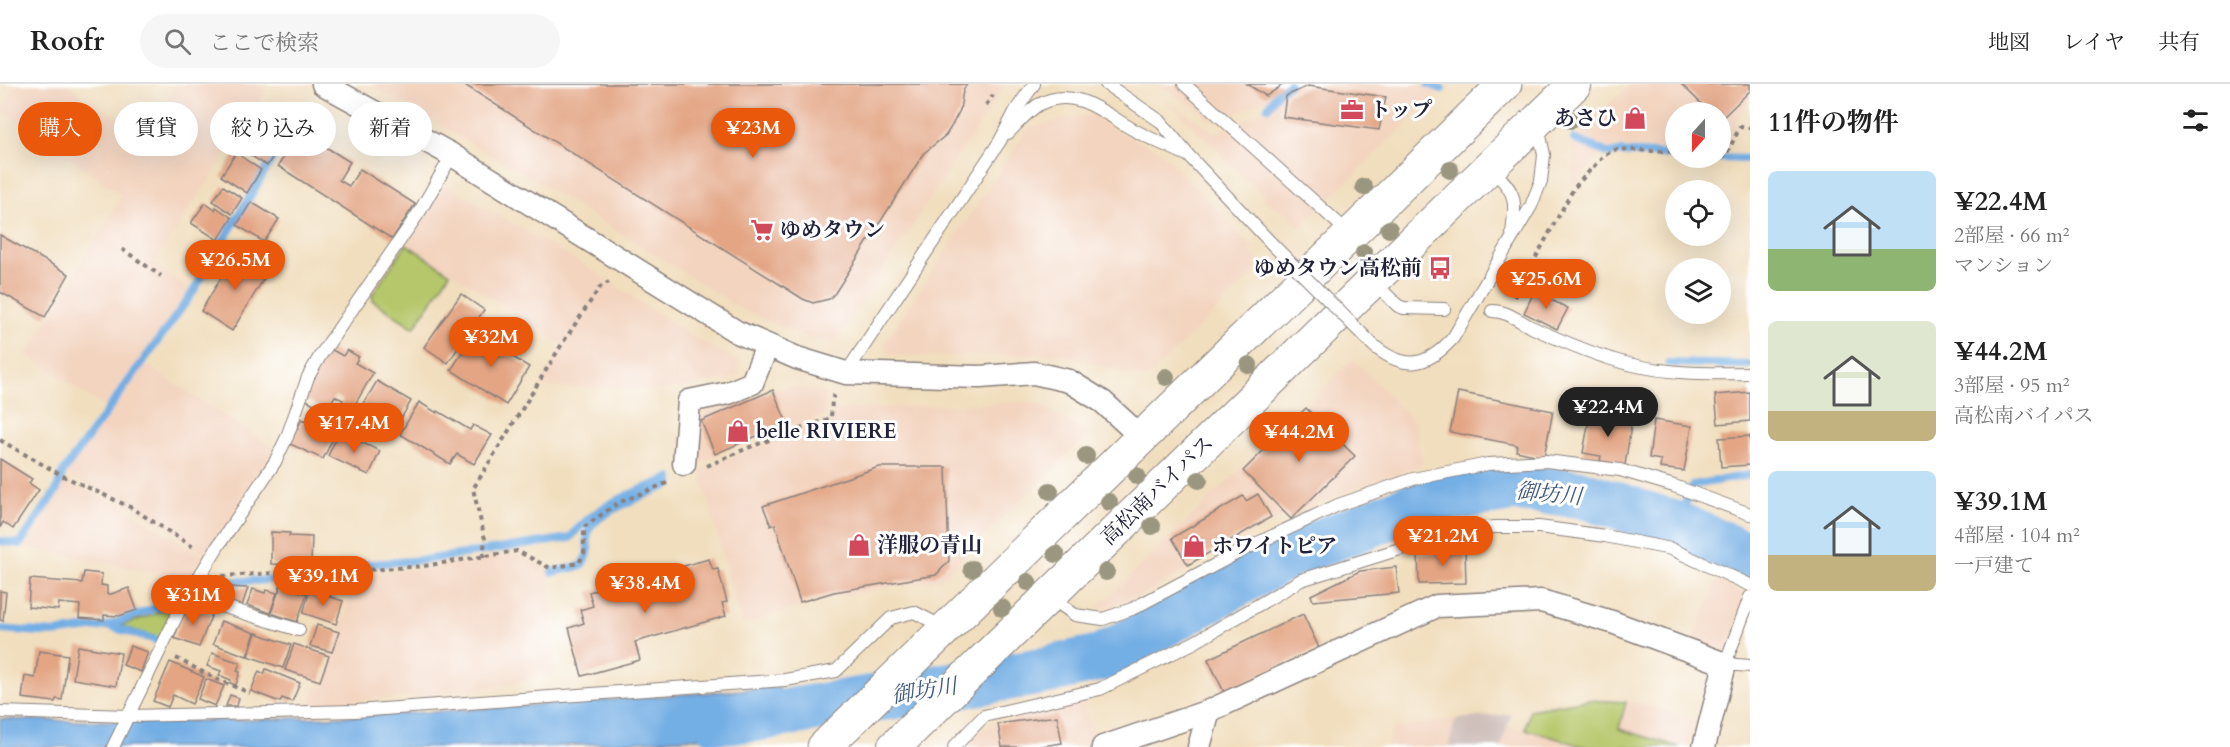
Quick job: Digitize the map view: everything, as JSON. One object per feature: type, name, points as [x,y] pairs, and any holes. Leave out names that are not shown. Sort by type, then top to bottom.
[{"type":"highway","points":[[824,747],[1505,84]]},
{"type":"highway","name":"高松南バイパス","points":[[902,740],[1575,84]]},
{"type":"street","points":[[323,84],[452,154],[737,332],[767,346],[846,373],[907,376],[1034,373],[1069,381],[1103,402],[1141,437]]},
{"type":"street","points":[[688,470],[689,401],[728,393],[752,383],[767,346]]},
{"type":"street","points":[[1103,747],[1209,711],[1437,606],[1541,601],[1612,622],[1725,664],[1704,747]]},
{"type":"street","points":[[1199,747],[1209,711]]},
{"type":"lane","points":[[846,373],[1000,141],[1016,110],[1034,84]]},
{"type":"lane","points":[[1106,84],[1160,121],[1189,156],[1271,243],[1374,346],[1388,358],[1402,363],[1430,358],[1442,350],[1453,338],[1531,206],[1541,181],[1544,155],[1537,122]]},
{"type":"lane","points":[[1184,84],[1351,235]]},
{"type":"lane","points":[[1000,141],[1037,106],[1053,98],[1077,98],[1098,106],[1129,128],[1189,156]]},
{"type":"lane","points":[[113,747],[200,576],[275,462],[287,437],[308,377],[320,356],[414,220],[452,154]]},
{"type":"lane","points":[[1489,168],[1507,184],[1516,205],[1511,237]]},
{"type":"lane","points":[[1373,280],[1398,306],[1444,309]]},
{"type":"lane","points":[[1497,311],[1604,357],[1640,368],[1691,374],[1750,373]]},
{"type":"lane","points":[[1049,596],[1075,615],[1103,619],[1132,609],[1243,550],[1338,505],[1413,479],[1488,464],[1546,462],[1620,470],[1674,486],[1750,514]]},
{"type":"lane","points":[[954,747],[984,716],[1100,688],[1195,642],[1301,580],[1451,533],[1495,527],[1539,527],[1605,536],[1671,549],[1750,585]]},
{"type":"lane","points":[[189,596],[299,630]]},
{"type":"lane","points":[[1750,597],[1725,664],[1750,666]]},
{"type":"lane","points":[[0,712],[126,721],[356,711],[785,681],[836,671],[891,618],[914,612],[947,629]]},
{"type":"path","points":[[986,105],[993,95]]},
{"type":"path","points":[[1731,145],[1740,127],[1750,128]]},
{"type":"path","points":[[1497,311],[1507,307],[1522,285],[1574,188],[1604,155],[1617,149],[1665,151]]},
{"type":"path","points":[[122,249],[161,276]]},
{"type":"path","points":[[483,557],[485,539],[473,489],[600,286],[637,268]]},
{"type":"path","points":[[200,576],[293,572],[336,565],[340,572],[424,566],[517,551],[550,568],[579,562],[584,553],[584,527],[618,503],[688,470],[831,418],[832,399],[846,373]]},
{"type":"path","points":[[0,440],[61,475],[129,507],[211,558]]},
{"type":"path","points":[[162,651],[216,679],[265,700],[279,713]]},
{"type":"shaded area","points":[[16,84],[66,84],[93,102],[18,102],[18,122],[1,110]]},
{"type":"shaded area","points":[[178,84],[256,84],[265,90],[258,102],[210,102],[210,156],[225,156],[154,263],[191,291],[108,409],[27,355],[122,195],[66,156],[102,156],[102,108],[114,116],[114,156],[198,156],[198,102],[164,102]]},
{"type":"shaded area","name":"ゆめタウン","points":[[369,84],[1006,84],[834,344],[801,336],[742,309],[561,196],[432,121],[432,102],[400,102]]},
{"type":"shaded area","points":[[1158,84],[1285,84],[1269,101],[1266,100],[1216,122]]},
{"type":"shaded area","points":[[1294,84],[1421,84],[1439,91],[1300,228],[1286,213],[1269,203],[1177,110],[1154,93],[1216,133],[1270,108],[1279,95]]},
{"type":"shaded area","name":"あさひ","points":[[1631,84],[1750,84],[1750,99],[1736,123],[1738,125],[1731,141],[1731,102],[1665,102],[1665,149],[1617,147],[1606,150],[1575,138]]},
{"type":"shaded area","name":"ゆめタウン","points":[[1093,113],[1125,135],[1158,149],[1254,248],[1250,252],[1263,265],[1146,379],[1061,354],[928,356],[890,354],[884,344],[1028,128]]},
{"type":"shaded area","points":[[1572,140],[1603,153],[1573,186],[1570,185],[1573,162]]},
{"type":"shaded area","points":[[443,183],[577,261],[702,342],[740,362],[738,375],[729,379],[674,389],[539,387],[562,345],[406,244]]},
{"type":"shaded area","points":[[1353,359],[1415,423],[1423,465],[1368,483],[1285,517],[1239,539],[1148,593],[1097,610],[1097,608]]},
{"type":"shaded area","points":[[144,363],[274,448],[261,475],[207,554],[131,506],[64,474]]},
{"type":"shaded area","name":"belle RIVIERE","points":[[787,386],[799,386],[826,394],[826,415],[751,440],[697,464],[699,421],[710,407],[734,404]]},
{"type":"shaded area","points":[[1035,402],[1088,434],[941,579],[833,597],[741,625],[700,470],[751,448],[833,419],[834,409]]},
{"type":"shaded area","points":[[62,479],[128,509],[205,558],[192,581],[20,546],[57,491]]},
{"type":"shaded area","points":[[517,554],[550,570],[551,621],[557,670],[555,673],[496,687],[426,696],[311,704],[314,687],[323,688],[350,595],[336,575],[425,568]]},
{"type":"shaded area","points":[[1717,580],[1746,595],[1726,656],[1691,643]]},
{"type":"shaded area","points":[[1626,702],[1638,702],[1698,722],[1690,747],[1680,747],[1619,729]]},
{"type":"shaded area","points":[[1081,703],[1099,740],[1075,747],[943,747],[999,722]]},
{"type":"shaded area","points":[[1511,714],[1501,747],[1448,747],[1456,719]]},
{"type":"shaded area","points":[[1456,719],[1448,747],[1387,747],[1393,728]]},
{"type":"shaded area","points":[[1508,725],[1585,747],[1501,747]]},
{"type":"green space","points":[[406,244],[450,273],[414,328],[373,301],[372,295]]},
{"type":"green space","points":[[176,603],[161,638],[120,626],[155,614]]},
{"type":"green space","points":[[1587,700],[1626,702],[1619,729],[1680,747],[1585,747],[1525,729],[1530,710]]},
{"type":"water","points":[[779,687],[781,730],[712,737],[545,747],[0,747],[0,719],[195,721],[292,719],[487,709]]},
{"type":"building","name":"ゆめタウン","points":[[463,84],[967,84],[963,91],[960,110],[946,135],[924,153],[835,293],[829,299],[813,303],[803,299]]},
{"type":"building","points":[[1247,84],[1284,84],[1266,96]]},
{"type":"building","points":[[1681,84],[1750,84],[1750,91],[1731,109],[1731,102],[1700,102]]},
{"type":"building","points":[[1308,86],[1386,97],[1379,130],[1283,117],[1286,96]]},
{"type":"building","points":[[336,153],[350,162],[339,180],[349,186],[360,169],[415,204],[392,239],[278,166],[284,156],[336,156]]},
{"type":"building","points":[[234,156],[240,156],[261,170],[247,193],[221,176]]},
{"type":"building","points":[[251,156],[273,156],[267,166]]},
{"type":"building","points":[[223,186],[242,198],[232,214],[213,201]]},
{"type":"building","points":[[251,202],[279,219],[264,242],[237,225]]},
{"type":"building","points":[[205,203],[215,210],[216,207],[232,218],[218,240],[191,223]]},
{"type":"building","points":[[0,235],[69,274],[45,317],[0,292]]},
{"type":"building","points":[[237,251],[269,270],[232,331],[201,311]]},
{"type":"building","points":[[1534,292],[1568,308],[1557,329],[1524,313]]},
{"type":"building","points":[[461,294],[484,310],[448,363],[424,347]]},
{"type":"building","points":[[475,333],[489,343],[492,337],[511,349],[508,354],[529,367],[506,405],[451,370]]},
{"type":"building","points":[[325,346],[343,356],[347,350],[359,357],[355,363],[373,373],[349,415],[338,408],[343,400],[335,396],[326,411],[303,398]]},
{"type":"building","points":[[377,381],[411,401],[394,431],[359,411]]},
{"type":"building","points":[[773,390],[787,423],[715,454],[701,421]]},
{"type":"building","points":[[1458,392],[1553,411],[1544,457],[1516,451],[1517,445],[1450,432]]},
{"type":"building","points":[[1750,392],[1750,421],[1718,424],[1715,395]]},
{"type":"building","points":[[419,402],[470,430],[473,425],[492,435],[474,464],[457,454],[450,464],[400,434]]},
{"type":"building","points":[[1306,408],[1355,456],[1291,519],[1243,471]]},
{"type":"building","points":[[1590,414],[1632,420],[1625,465],[1600,461],[1601,456],[1583,453]]},
{"type":"building","points":[[302,419],[335,434],[323,459],[290,444]]},
{"type":"building","points":[[1654,420],[1692,426],[1684,471],[1660,468],[1661,460],[1649,458]]},
{"type":"building","points":[[339,432],[380,451],[369,475],[328,456]]},
{"type":"building","points":[[1750,436],[1750,465],[1721,467],[1719,438]]},
{"type":"building","points":[[0,459],[32,479],[29,483],[39,490],[13,529],[3,522],[0,528]]},
{"type":"building","points":[[879,467],[946,467],[949,561],[936,575],[834,592],[800,602],[775,524],[771,526],[763,506]]},
{"type":"building","points":[[1258,494],[1271,517],[1188,565],[1172,538],[1243,496],[1246,501]]},
{"type":"building","points":[[271,532],[312,537],[311,565],[271,564]]},
{"type":"building","points":[[1441,549],[1465,549],[1466,583],[1419,584],[1418,554],[1441,554]]},
{"type":"building","points":[[709,559],[713,570],[718,569],[727,602],[722,603],[726,616],[635,642],[640,660],[582,676],[569,628],[584,623],[580,610],[593,606],[589,592]]},
{"type":"building","points":[[1396,567],[1399,593],[1313,601],[1311,595],[1360,571]]},
{"type":"building","points":[[84,572],[102,574],[101,585],[107,586],[107,594],[129,588],[137,610],[119,616],[104,615],[104,620],[79,618],[80,605],[59,603],[58,610],[28,607],[30,579],[82,583]]},
{"type":"building","points":[[281,585],[307,594],[297,622],[271,613]]},
{"type":"building","points":[[226,587],[248,588],[242,606],[222,599]]},
{"type":"building","points":[[253,589],[265,593],[266,590],[277,593],[270,613],[247,605]]},
{"type":"building","points":[[310,590],[343,601],[336,624],[303,613]]},
{"type":"building","points":[[0,591],[6,592],[3,621],[0,620]]},
{"type":"building","points":[[187,605],[212,614],[199,647],[174,638]]},
{"type":"building","points":[[1303,614],[1319,648],[1224,692],[1208,659]]},
{"type":"building","points":[[221,621],[255,633],[247,656],[213,644]]},
{"type":"building","points":[[317,625],[339,632],[332,652],[310,646]]},
{"type":"building","points":[[256,633],[291,645],[283,668],[248,656]]},
{"type":"building","points":[[294,644],[329,656],[320,681],[285,670]]},
{"type":"building","points":[[78,646],[121,653],[116,686],[73,679]]},
{"type":"building","points":[[130,646],[148,652],[141,672],[123,665]]},
{"type":"building","points":[[39,651],[68,655],[62,700],[56,699],[55,702],[22,698],[25,676],[35,678]]},
{"type":"building","points":[[212,653],[240,663],[236,685],[219,675],[221,671],[207,666]]},
{"type":"building","points":[[170,662],[204,677],[192,704],[173,695],[168,707],[153,701]]},
{"type":"building","points":[[266,669],[300,683],[292,702],[282,698],[280,702],[251,691],[259,671],[264,674]]},
{"type":"building","points":[[206,679],[224,686],[215,706],[198,699]]},
{"type":"building","points":[[230,695],[239,698],[237,706],[226,706]]},
{"type":"building","points":[[1057,716],[1062,743],[1035,747],[1002,747],[998,724]]},
{"type":"waterway","points":[[1268,107],[1278,92],[1289,84]]},
{"type":"waterway","points":[[1428,84],[1442,89]]},
{"type":"waterway","points":[[1574,139],[1610,154],[1617,152],[1665,154]]},
{"type":"waterway","points":[[0,541],[20,544],[56,491],[63,472],[191,295],[274,156]]},
{"type":"waterway","points":[[1731,158],[1750,159]]},
{"type":"waterway","points":[[1668,363],[1750,365]]},
{"type":"waterway","points":[[1676,525],[1693,485],[1750,475]]},
{"type":"waterway","points":[[552,572],[581,566],[588,553],[587,536],[593,523],[613,510],[670,484],[670,478]]},
{"type":"waterway","points":[[206,582],[297,578],[316,575],[342,566],[424,560],[570,538],[602,508],[670,478]]},
{"type":"waterway","name":"御坊川","points":[[715,720],[754,718],[1043,671],[1103,657],[1290,554],[1434,499],[1515,488],[1581,494],[1676,525],[1750,557]]},
{"type":"waterway","points":[[1740,552],[1750,535]]},
{"type":"waterway","points":[[0,629],[53,633],[107,626],[169,603],[186,584]]},
{"type":"waterway","points":[[108,626],[159,641]]},
{"type":"place","name":"トップ","points":[[1352,110]]},
{"type":"place","name":"あさひ","points":[[1635,118]]},
{"type":"place","name":"ゆめタウン","points":[[762,230]]},
{"type":"place","name":"ゆめタウン高松前","points":[[1440,268]]},
{"type":"place","name":"belle RIVIERE","points":[[738,431]]},
{"type":"place","name":"洋服の青山","points":[[859,545]]},
{"type":"place","name":"ホワイトピア","points":[[1194,546]]}]
